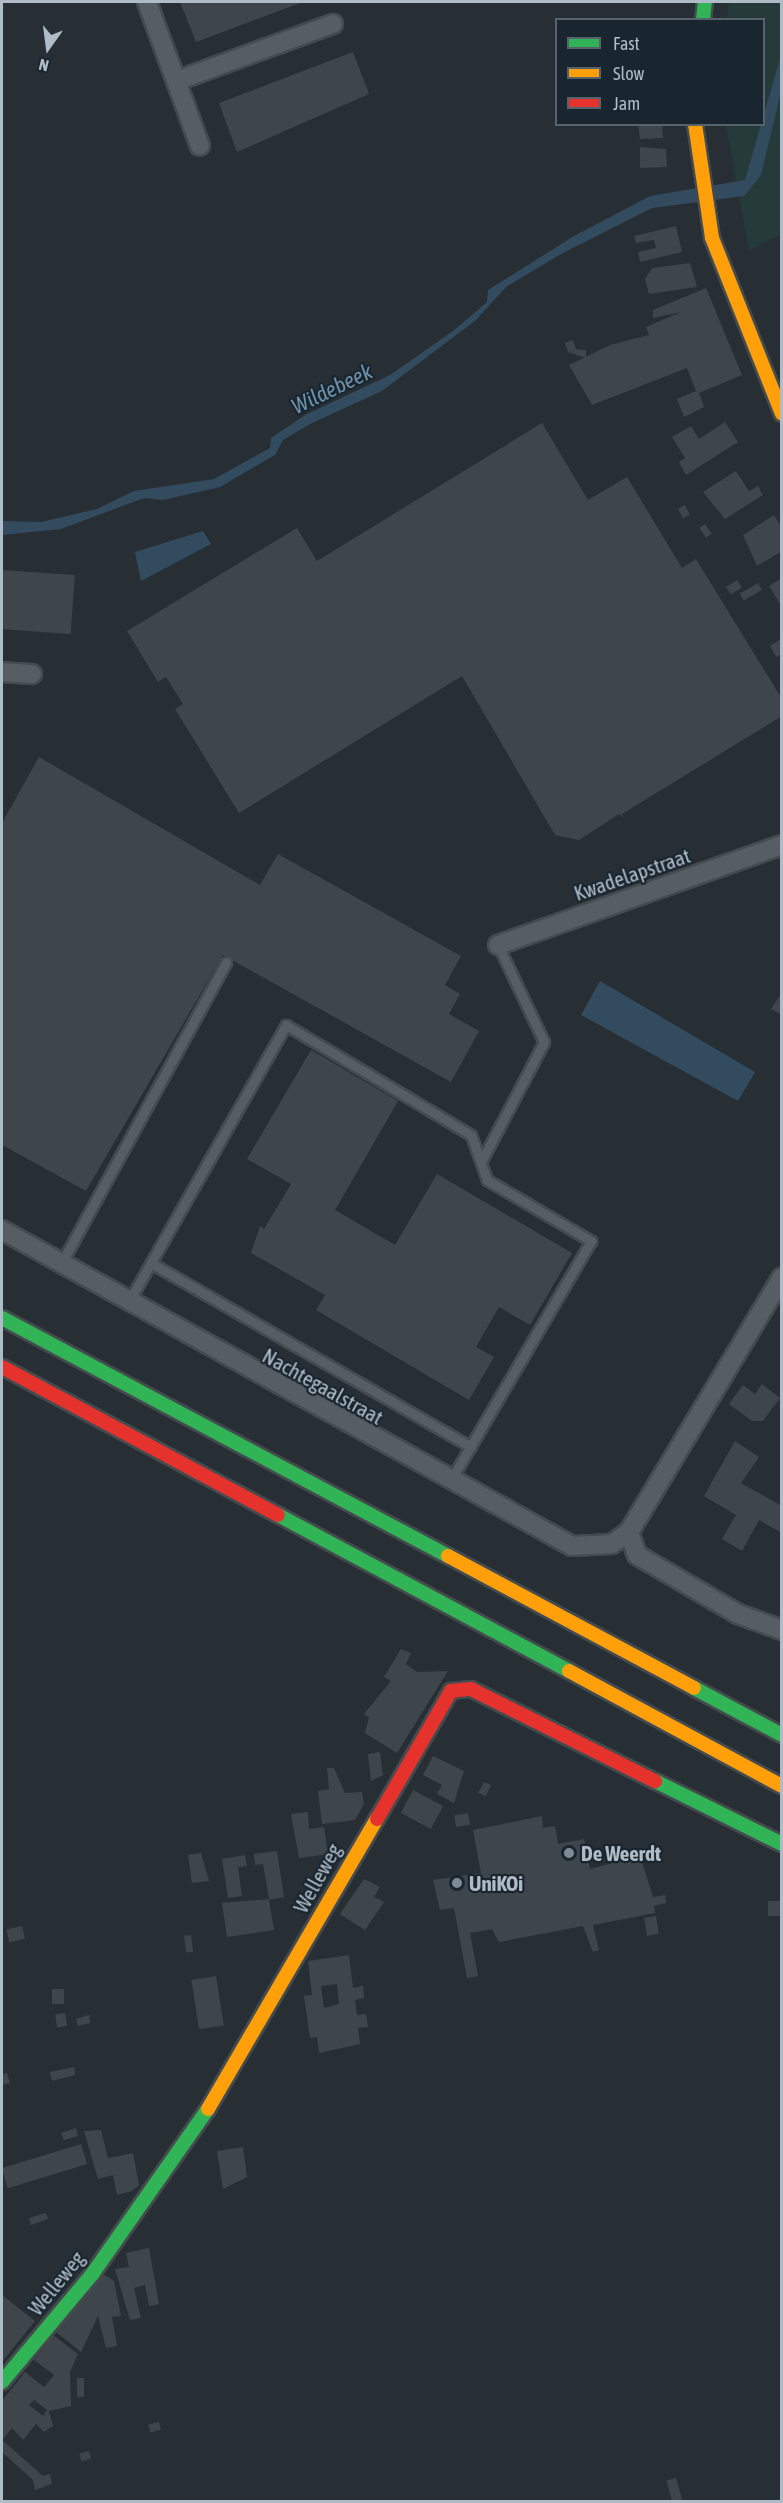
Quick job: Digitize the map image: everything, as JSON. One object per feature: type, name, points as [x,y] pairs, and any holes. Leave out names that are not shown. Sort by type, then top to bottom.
[{"type":"main road","points":[[703,18],[705,2]]},
{"type":"main road","points":[[695,126],[703,198],[728,283],[782,414]]},
{"type":"main road","points":[[2,1318],[782,1735]]},
{"type":"main road","points":[[2,1367],[782,1786]]},
{"type":"main road","name":"Welleweg","points":[[2,2382],[93,2273],[218,2095],[443,1697],[471,1689],[782,1844]]},
{"type":"street","points":[[147,2],[200,146]]},
{"type":"street","points":[[176,81],[333,24]]},
{"type":"street","points":[[2,672],[32,674]]},
{"type":"street","name":"Kwadelapstraat","points":[[498,945],[782,845]]},
{"type":"street","name":"Nachtegaalstraat","points":[[2,1230],[128,1303],[572,1546],[612,1544],[630,1532]]},
{"type":"street","points":[[782,1277],[630,1532],[637,1555],[738,1614],[782,1630]]},
{"type":"lane","points":[[481,1162],[544,1042],[498,945]]},
{"type":"lane","points":[[61,1264],[226,962]]},
{"type":"lane","points":[[128,1303],[286,1024],[471,1135],[487,1180],[591,1241],[450,1481]]},
{"type":"lane","points":[[151,1263],[471,1447]]},
{"type":"green space","points":[[729,2],[781,2],[781,234],[749,251],[726,126],[765,126],[765,18],[727,18]]},
{"type":"water","points":[[781,55],[781,92],[761,175],[744,196],[652,208],[561,254],[506,287],[476,320],[382,391],[310,424],[283,440],[275,455],[220,487],[163,500],[144,498],[61,529],[2,535],[2,521],[41,522],[97,509],[134,491],[214,479],[270,448],[271,438],[305,415],[390,375],[453,331],[487,302],[488,290],[574,236],[650,196],[745,180],[761,126],[765,126],[765,111]]},
{"type":"water","points":[[203,531],[211,544],[141,581],[135,552]]},
{"type":"water","points":[[600,981],[755,1072],[738,1101],[581,1015]]},
{"type":"building","points":[[180,2],[303,2],[196,42]]},
{"type":"building","points":[[353,52],[369,94],[237,152],[219,103]]},
{"type":"building","points":[[638,126],[662,126],[663,138],[640,139]]},
{"type":"building","points":[[640,147],[666,149],[667,167],[640,168]]},
{"type":"building","points":[[676,226],[682,252],[640,262],[638,252],[656,248],[654,240],[636,243],[634,236]]},
{"type":"building","points":[[690,263],[697,287],[649,294],[645,279],[652,268]]},
{"type":"building","points":[[706,288],[742,375],[699,393],[704,407],[684,417],[677,399],[696,391],[687,368],[592,405],[569,365],[610,345],[649,335],[646,327],[681,312],[653,318],[653,310]]},
{"type":"building","points":[[573,340],[576,349],[586,350],[586,358],[568,352],[565,343]]},
{"type":"building","points":[[725,422],[738,442],[686,475],[679,462],[685,458],[672,437],[691,426],[699,439]]},
{"type":"building","points":[[542,423],[588,500],[627,477],[682,568],[696,559],[782,699],[782,716],[622,814],[624,818],[619,814],[579,840],[555,835],[462,676],[239,813],[175,709],[183,704],[166,677],[158,682],[127,631],[297,528],[317,561]]},
{"type":"building","points":[[736,471],[749,491],[758,486],[763,495],[725,519],[703,492]]},
{"type":"building","points":[[685,505],[690,515],[683,518],[678,509]]},
{"type":"building","points":[[774,515],[782,528],[782,551],[757,566],[743,535]]},
{"type":"building","points":[[705,524],[712,534],[706,538],[699,528]]},
{"type":"building","points":[[2,570],[75,575],[71,634],[2,629]]},
{"type":"building","points":[[782,578],[782,607],[769,586]]},
{"type":"building","points":[[737,580],[742,588],[731,595],[726,587]]},
{"type":"building","points":[[758,583],[762,590],[744,600],[740,594]]},
{"type":"building","points":[[782,638],[782,654],[776,657],[770,646]]},
{"type":"building","points":[[39,757],[260,885],[278,854],[461,956],[445,985],[460,994],[449,1014],[479,1031],[451,1082],[223,955],[86,1191],[2,1145],[2,823]]},
{"type":"building","points":[[782,992],[782,1015],[771,1009]]},
{"type":"building","points":[[311,1050],[398,1101],[335,1210],[395,1245],[437,1174],[572,1253],[530,1325],[499,1307],[476,1347],[494,1357],[469,1400],[316,1310],[325,1295],[251,1253],[260,1226],[264,1229],[291,1184],[247,1159]]},
{"type":"building","points":[[762,1384],[780,1398],[763,1421],[752,1421],[729,1404],[743,1385],[755,1394]]},
{"type":"building","points":[[735,1441],[759,1457],[741,1483],[782,1506],[782,1533],[759,1520],[742,1551],[722,1539],[736,1515],[704,1496]]},
{"type":"building","points":[[401,1649],[411,1653],[406,1664],[417,1672],[448,1671],[397,1753],[365,1733],[369,1717],[364,1714],[391,1681],[384,1677]]},
{"type":"building","points":[[380,1752],[383,1775],[371,1781],[368,1754]]},
{"type":"building","points":[[433,1756],[464,1771],[454,1803],[437,1794],[442,1785],[423,1775]]},
{"type":"building","points":[[327,1768],[334,1768],[345,1793],[362,1792],[364,1804],[355,1820],[322,1824],[318,1791],[329,1789]]},
{"type":"building","points":[[484,1782],[491,1785],[486,1796],[478,1793]]},
{"type":"building","points":[[413,1790],[443,1806],[431,1829],[401,1813]]},
{"type":"building","points":[[308,1812],[309,1829],[324,1827],[328,1854],[299,1858],[291,1814]]},
{"type":"building","points":[[468,1813],[470,1825],[456,1827],[454,1815]]},
{"type":"building","points":[[542,1816],[543,1828],[555,1826],[558,1844],[584,1839],[590,1869],[640,1856],[653,1897],[665,1895],[666,1903],[654,1906],[655,1913],[593,1925],[599,1950],[593,1952],[583,1926],[499,1942],[492,1929],[470,1933],[478,1976],[467,1978],[454,1908],[440,1910],[433,1880],[481,1873],[473,1830]]},
{"type":"building","points":[[277,1851],[284,1897],[269,1900],[274,1930],[227,1937],[222,1903],[269,1899],[263,1864],[255,1865],[254,1854]]},
{"type":"building","points":[[201,1853],[209,1881],[192,1883],[188,1855]]},
{"type":"building","points":[[245,1855],[247,1866],[238,1867],[242,1896],[228,1898],[222,1859]]},
{"type":"building","points":[[364,1879],[380,1887],[374,1897],[384,1902],[365,1930],[340,1914]]},
{"type":"building","points":[[768,1901],[782,1901],[782,1916],[768,1916]]},
{"type":"building","points":[[656,1916],[659,1934],[647,1936],[644,1918]]},
{"type":"building","points":[[22,1926],[25,1939],[9,1942],[6,1930]]},
{"type":"building","points":[[191,1935],[193,1952],[186,1953],[184,1936]]},
{"type":"building","points":[[349,1955],[353,1988],[363,1986],[364,1998],[355,2000],[357,2015],[366,2014],[368,2027],[358,2028],[360,2044],[319,2053],[317,2037],[310,2038],[304,1996],[312,1995],[308,1961]],"holes":[[[337,1984],[339,2004],[324,2008],[321,1986]]]},
{"type":"building","points":[[216,1976],[224,2025],[199,2029],[191,1980]]},
{"type":"building","points":[[52,1989],[64,1989],[64,2004],[52,2004]]},
{"type":"building","points":[[65,2013],[67,2026],[57,2027],[55,2015]]},
{"type":"building","points":[[89,2015],[90,2023],[78,2026],[76,2019]]},
{"type":"building","points":[[74,2067],[75,2075],[52,2081],[50,2072]]},
{"type":"building","points":[[7,2073],[10,2083],[2,2085],[2,2074]]},
{"type":"building","points":[[76,2128],[78,2136],[64,2140],[61,2133]]},
{"type":"building","points":[[101,2130],[108,2158],[133,2153],[139,2185],[132,2191],[117,2195],[113,2175],[98,2179],[84,2131]]},
{"type":"building","points":[[81,2144],[87,2164],[8,2188],[2,2168]]},
{"type":"building","points":[[243,2147],[247,2177],[223,2189],[217,2151]]},
{"type":"building","points":[[46,2213],[48,2219],[31,2225],[29,2218]]},
{"type":"building","points":[[149,2248],[159,2304],[149,2306],[145,2285],[134,2288],[141,2318],[130,2320],[115,2269],[129,2267],[126,2253]]},
{"type":"building","points":[[100,2272],[114,2281],[121,2316],[112,2317],[117,2346],[106,2348],[98,2316],[81,2352],[56,2332]]},
{"type":"building","points":[[2,2295],[35,2321],[2,2362]]},
{"type":"building","points":[[53,2335],[78,2354],[70,2372],[71,2406],[49,2411],[53,2426],[44,2432],[36,2424],[23,2440],[12,2428],[2,2440],[2,2401],[25,2372],[44,2387],[54,2375],[34,2360]],"holes":[[[34,2400],[47,2410],[43,2416],[29,2405]]]},
{"type":"building","points":[[77,2378],[84,2378],[84,2397],[77,2397]]},
{"type":"building","points":[[159,2422],[161,2430],[150,2432],[148,2425]]},
{"type":"building","points":[[2,2440],[43,2476],[50,2474],[52,2484],[35,2490],[33,2480],[2,2452]]},
{"type":"building","points":[[89,2451],[91,2459],[81,2461],[79,2453]]},
{"type":"building","points":[[676,2478],[683,2502],[672,2502],[666,2481]]},
{"type":"traffic: fast","points":[[703,18],[705,2]]},
{"type":"traffic: fast","points":[[2,1318],[448,1556]]},
{"type":"traffic: fast","points":[[278,1515],[569,1671]]},
{"type":"traffic: fast","points":[[694,1688],[782,1735]]},
{"type":"traffic: fast","points":[[655,1781],[782,1844]]},
{"type":"traffic: fast","points":[[2,2382],[93,2273],[208,2109]]},
{"type":"traffic: slow","points":[[695,126],[712,238],[782,414]]},
{"type":"traffic: slow","points":[[448,1556],[694,1688]]},
{"type":"traffic: slow","points":[[569,1671],[782,1786]]},
{"type":"traffic: slow","points":[[208,2109],[377,1819]]},
{"type":"traffic: jam","points":[[2,1367],[278,1515]]},
{"type":"traffic: jam","points":[[377,1819],[451,1691],[471,1689],[655,1781]]},
{"type":"place","name":"De Weerdt","points":[[569,1853]]},
{"type":"place","name":"UniKOi","points":[[457,1883]]},
{"type":"water label","name":"Wildebeek","points":[[332,389]]}]
